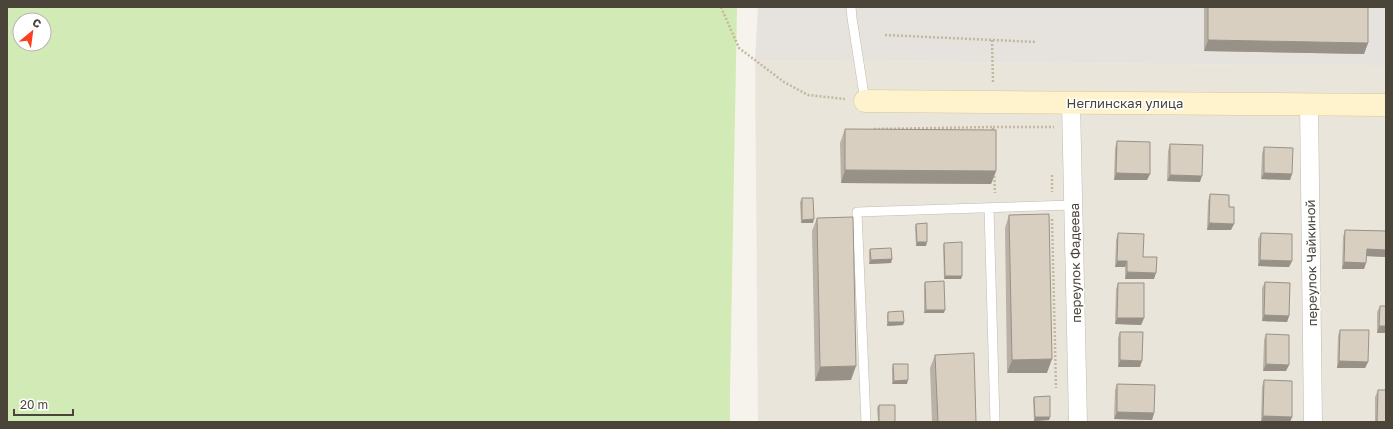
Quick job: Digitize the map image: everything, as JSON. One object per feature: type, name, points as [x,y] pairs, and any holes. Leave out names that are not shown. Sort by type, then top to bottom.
[{"type":"street","name":"Неглинская улица","points":[[865,101],[1386,105]]},
{"type":"street","name":"переулок Фадеева","points":[[1071,103],[1078,422]]},
{"type":"street","name":"переулок Чайкиной","points":[[1309,104],[1313,422]]},
{"type":"lane","points":[[851,7],[865,101]]},
{"type":"lane","points":[[866,422],[857,212],[1073,205]]},
{"type":"lane","points":[[992,207],[995,422]]},
{"type":"path","points":[[721,7],[739,48],[784,82],[808,95],[865,101]]},
{"type":"path","points":[[885,35],[1036,42]]},
{"type":"path","points":[[869,130],[993,127],[993,135]]},
{"type":"path","points":[[1052,127],[1052,135]]},
{"type":"path","points":[[992,207],[994,167]]},
{"type":"path","points":[[1052,174],[1056,391]]},
{"type":"shaded area","points":[[758,7],[1386,7],[1386,66],[755,60]]},
{"type":"shaded area","points":[[755,60],[1386,66],[1386,422],[758,422]]},
{"type":"green space","points":[[7,7],[737,7],[730,422],[7,422]]},
{"type":"building","points":[[1208,7],[1368,7],[1368,43],[1208,40]]},
{"type":"building","points":[[845,129],[996,130],[996,171],[845,170]]},
{"type":"building","points":[[1117,141],[1150,142],[1150,174],[1116,173]]},
{"type":"building","points":[[1170,144],[1203,145],[1202,176],[1170,175]]},
{"type":"building","points":[[1264,147],[1293,148],[1292,174],[1264,173]]},
{"type":"building","points":[[1210,194],[1229,195],[1229,207],[1234,207],[1234,224],[1209,223]]},
{"type":"building","points":[[802,198],[813,198],[814,219],[802,220]]},
{"type":"building","points":[[1049,214],[1052,359],[1012,360],[1009,215]]},
{"type":"building","points":[[853,217],[856,366],[820,367],[817,218]]},
{"type":"building","points":[[927,223],[927,242],[917,242],[916,224]]},
{"type":"building","points":[[1345,230],[1386,231],[1386,250],[1367,249],[1366,263],[1344,262]]},
{"type":"building","points":[[1118,233],[1144,234],[1143,257],[1157,257],[1156,273],[1127,272],[1127,261],[1117,261]]},
{"type":"building","points":[[1261,233],[1292,234],[1292,261],[1260,260]]},
{"type":"building","points":[[962,242],[962,276],[945,276],[944,243]]},
{"type":"building","points":[[891,248],[892,259],[871,260],[870,249]]},
{"type":"building","points":[[944,281],[945,310],[926,310],[925,282]]},
{"type":"building","points":[[1265,282],[1290,283],[1289,316],[1264,315]]},
{"type":"building","points":[[1118,283],[1144,283],[1144,318],[1117,318]]},
{"type":"building","points":[[1380,306],[1386,306],[1386,326],[1379,326]]},
{"type":"building","points":[[903,311],[904,322],[888,322],[888,312]]},
{"type":"building","points":[[1340,330],[1369,330],[1368,362],[1339,361]]},
{"type":"building","points":[[1120,332],[1143,332],[1142,361],[1120,360]]},
{"type":"building","points":[[1266,334],[1289,335],[1289,365],[1266,364]]},
{"type":"building","points":[[974,353],[976,422],[938,422],[935,355]]},
{"type":"building","points":[[893,364],[908,364],[908,380],[894,381]]},
{"type":"building","points":[[1264,380],[1292,381],[1292,417],[1263,416]]},
{"type":"building","points":[[1117,384],[1155,385],[1154,413],[1117,412]]},
{"type":"building","points":[[1378,390],[1386,390],[1386,422],[1377,422]]},
{"type":"building","points":[[1050,396],[1050,417],[1035,417],[1034,397]]},
{"type":"building","points":[[879,405],[895,405],[895,422],[879,422]]}]
